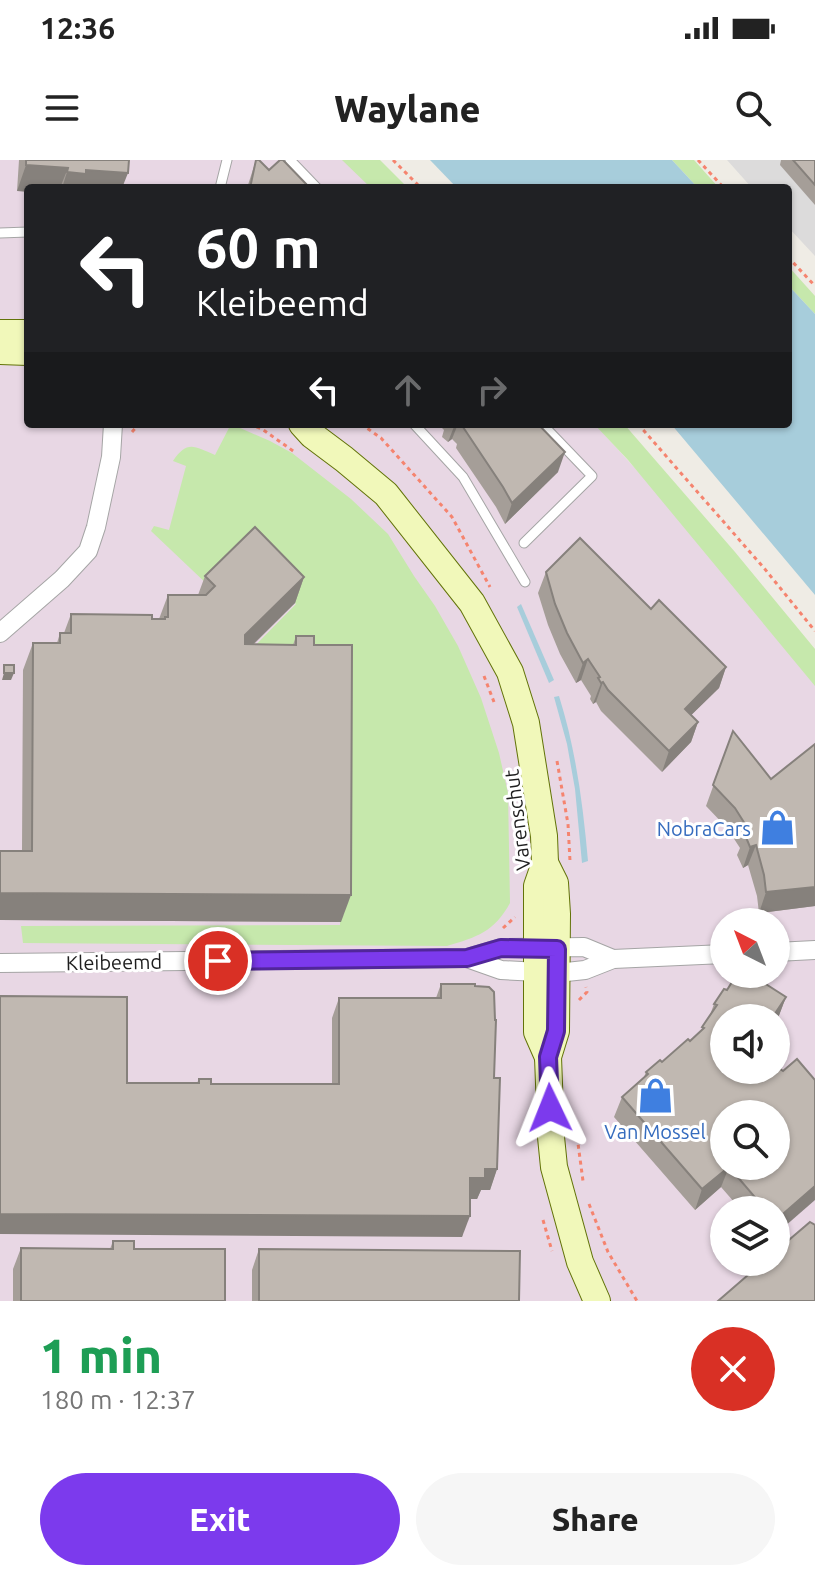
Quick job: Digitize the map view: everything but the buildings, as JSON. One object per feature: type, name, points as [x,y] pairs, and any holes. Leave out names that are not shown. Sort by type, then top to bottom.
[{"type":"street","points":[[0,333],[24,333]]},
{"type":"street","points":[[0,351],[24,352]]},
{"type":"street","points":[[0,633],[62,579],[88,551],[111,457],[113,428]]},
{"type":"street","points":[[111,457],[125,428]]},
{"type":"street","name":"Varenschut","points":[[304,438],[344,459],[386,494],[472,603],[510,672],[526,723],[544,836],[545,863],[555,883],[547,961],[556,1031],[548,1057],[554,1167],[580,1262],[597,1301]]},
{"type":"street","name":"Kleibeemd","points":[[0,963],[467,958],[501,948],[547,961]]},
{"type":"street","points":[[790,951],[815,950]]},
{"type":"street","points":[[547,961],[585,970],[613,959],[710,955]]},
{"type":"street","name":"Kleibeemd","points":[[467,958],[501,970],[547,961]]},
{"type":"lane","points":[[221,184],[227,160]]},
{"type":"lane","points":[[290,160],[313,184]]},
{"type":"lane","points":[[0,233],[24,232]]},
{"type":"lane","points":[[418,428],[463,477],[525,582]]},
{"type":"lane","points":[[524,543],[592,476],[546,428]]},
{"type":"path","points":[[393,160],[417,184]]},
{"type":"path","points":[[698,160],[720,184]]},
{"type":"path","points":[[792,261],[815,286]]},
{"type":"path","points":[[259,428],[304,438]]},
{"type":"path","points":[[642,428],[815,631]]},
{"type":"path","points":[[481,667],[495,707]]},
{"type":"path","points":[[501,948],[502,929],[516,916]]},
{"type":"path","points":[[541,1210],[552,1250]]},
{"type":"shaded area","points":[[0,160],[348,160],[375,184],[24,184],[24,428],[599,428],[815,671],[815,1301],[0,1301]]},
{"type":"shaded area","points":[[727,160],[815,160],[815,256],[792,231],[792,184],[748,184]]},
{"type":"green space","points":[[342,160],[380,160],[404,184],[367,184]]},
{"type":"green space","points":[[672,160],[694,160],[715,184],[694,184]]},
{"type":"green space","points":[[792,270],[815,296],[815,314],[792,289]]},
{"type":"green space","points":[[229,428],[240,428],[292,453],[351,499],[388,534],[458,646],[481,698],[508,793],[510,903],[498,921],[476,936],[447,946],[23,943],[21,926],[340,925],[345,672],[246,655],[296,604],[245,552],[210,587],[151,531],[154,526],[169,530],[186,466],[173,461],[178,454],[191,447],[215,455]]},
{"type":"green space","points":[[598,428],[627,428],[735,552],[815,649],[815,686],[628,460]]},
{"type":"water","points":[[430,160],[672,160],[694,184],[453,184]]},
{"type":"water","points":[[792,289],[815,314],[815,595],[674,428],[792,428]]},
{"type":"water","points":[[521,604],[554,680],[549,683],[517,607]]},
{"type":"water","points":[[559,696],[581,798],[588,861],[582,863],[575,789],[554,697]]},
{"type":"place","name":"NobraCars","points":[[777,828]]},
{"type":"place","name":"Van Mossel","points":[[655,1096]]},
{"type":"route","points":[[218,961],[467,958],[501,948],[557,949],[556,1031],[548,1057],[550,1108]]}]
